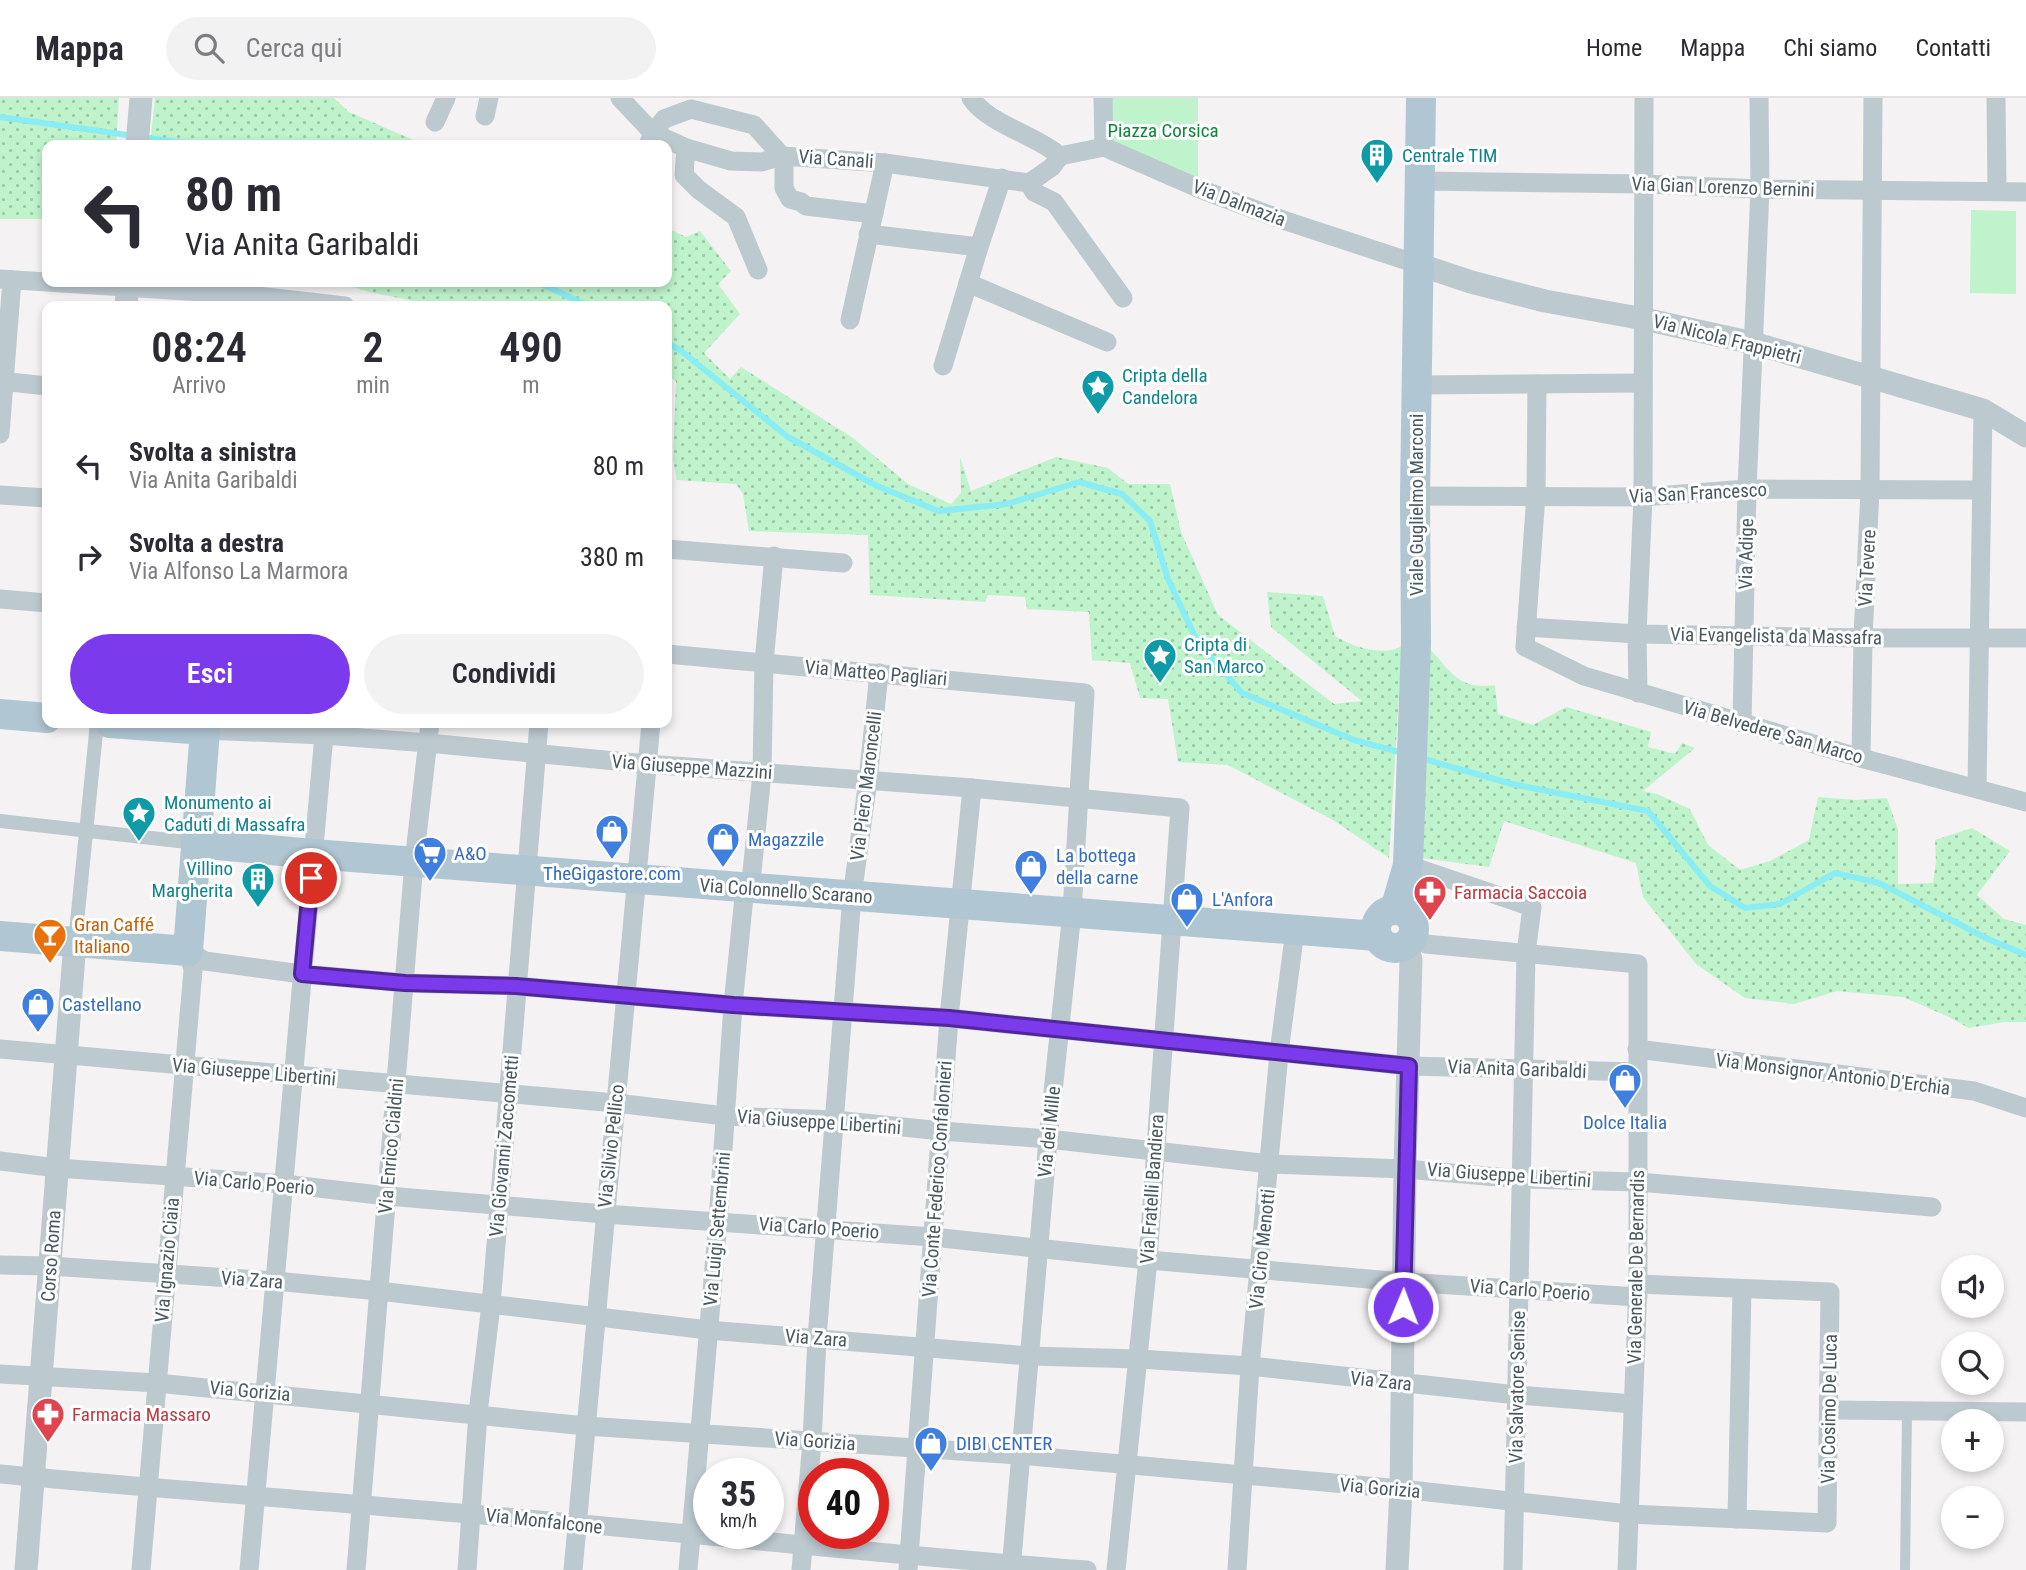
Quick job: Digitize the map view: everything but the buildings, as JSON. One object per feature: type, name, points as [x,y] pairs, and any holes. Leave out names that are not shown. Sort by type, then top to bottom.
[{"type":"main road","name":"Viale Guglielmo Marconi","points":[[1377,936],[1377,923],[1384,913],[1395,910],[1408,865],[1416,643],[1415,496],[1422,98]]},
{"type":"main road","points":[[0,714],[42,718]]},
{"type":"main road","points":[[0,936],[188,951],[205,728]]},
{"type":"main road","name":"Via Colonnello Scarano","points":[[196,843],[636,879],[749,880],[852,896],[1377,936]]},
{"type":"main road","points":[[1377,936],[1384,946],[1396,949],[1411,941],[1414,924],[1407,914],[1395,910]]},
{"type":"street","points":[[137,140],[141,98]]},
{"type":"street","points":[[435,122],[446,98]]},
{"type":"street","name":"Via Canali","points":[[620,98],[651,139]]},
{"type":"street","points":[[971,98],[976,105],[1015,130],[1048,146],[1060,156]]},
{"type":"street","points":[[1103,98],[1104,148],[1060,156],[1052,167],[1029,183],[1034,192],[1054,202],[1123,298]]},
{"type":"street","points":[[1638,693],[1637,634],[1643,497],[1643,98]]},
{"type":"street","name":"Via Adige","points":[[1742,723],[1747,489],[1760,189],[1759,98]]},
{"type":"street","name":"Via Tevere","points":[[1861,758],[1870,490],[1873,98]]},
{"type":"street","points":[[1996,98],[1997,191]]},
{"type":"street","points":[[651,139],[664,119],[683,105],[754,125],[782,156],[784,188],[790,199],[806,206],[874,214]]},
{"type":"street","name":"Via Canali","points":[[672,144],[731,160],[762,162],[782,156],[885,163],[1029,183]]},
{"type":"street","points":[[686,148],[684,175],[699,190],[736,217],[758,270]]},
{"type":"street","name":"Via Dalmazia","points":[[1104,148],[1216,195],[1420,265]]},
{"type":"street","points":[[850,320],[885,163]]},
{"type":"street","points":[[943,366],[1002,178]]},
{"type":"street","name":"Via Gian Lorenzo Bernini","points":[[1421,181],[2026,192]]},
{"type":"street","points":[[869,234],[979,247]]},
{"type":"street","name":"Via Nicola Frappietri","points":[[1420,265],[1471,282],[1545,301],[1753,343],[1983,410],[2026,436]]},
{"type":"street","points":[[0,434],[6,280],[42,284]]},
{"type":"street","points":[[968,283],[1107,342]]},
{"type":"street","points":[[77,287],[248,301]]},
{"type":"street","points":[[2,382],[42,386]]},
{"type":"street","points":[[1417,385],[1641,383]]},
{"type":"street","points":[[1525,637],[1536,495],[1536,384]]},
{"type":"street","points":[[1977,788],[1983,410]]},
{"type":"street","name":"Via San Francesco","points":[[1415,496],[1643,497],[1747,489],[1981,490]]},
{"type":"street","points":[[0,495],[42,498]]},
{"type":"street","points":[[672,549],[843,563]]},
{"type":"street","name":"Via Luigi Settembrini","points":[[688,1570],[718,1221],[733,1005],[762,773],[764,662],[774,556]]},
{"type":"street","points":[[0,599],[42,603]]},
{"type":"street","name":"Via Evangelista da Massafra","points":[[1525,637],[1637,634],[2026,638]]},
{"type":"street","name":"Via Belvedere San Marco","points":[[1525,637],[1584,676],[1861,758],[2026,802]]},
{"type":"street","name":"Via Matteo Pagliari","points":[[672,654],[1085,693]]},
{"type":"street","name":"Via Piero Maroncelli","points":[[810,1458],[817,1338],[852,896],[879,673]]},
{"type":"street","name":"Via dei Mille","points":[[1011,1567],[1048,1139],[1072,912],[1085,693]]},
{"type":"street","points":[[75,942],[96,728]]},
{"type":"street","name":"Via Giuseppe Mazzini","points":[[264,728],[324,729],[536,754],[972,788],[1180,808]]},
{"type":"street","name":"Via Enrico Cialdini","points":[[356,1570],[414,862],[430,728]]},
{"type":"street","name":"Via Giovanni Zaccometti","points":[[467,1570],[478,1413],[491,1305],[539,728]]},
{"type":"street","name":"Via Silvio Pellico","points":[[573,1570],[651,728]]},
{"type":"street","points":[[249,1570],[324,729]]},
{"type":"street","name":"Via Conte Federico Confalonieri","points":[[909,1562],[949,1018],[972,788]]},
{"type":"street","name":"Via Fratelli Bandiera","points":[[1116,1570],[1148,1260],[1180,808]]},
{"type":"street","points":[[0,821],[196,843]]},
{"type":"street","name":"Via Salvatore Senise","points":[[1408,865],[1532,907],[1526,953],[1513,1570]]},
{"type":"street","name":"Via Ciro Menotti","points":[[1237,1570],[1250,1366],[1279,1053],[1295,930]]},
{"type":"street","points":[[1397,1570],[1401,1489],[1411,941],[1526,953]]},
{"type":"street","name":"Corso Roma","points":[[26,1570],[75,942]]},
{"type":"street","name":"Via Anita Garibaldi","points":[[188,951],[205,961],[302,974],[405,983],[516,986],[733,1005],[949,1018],[1409,1066],[1637,1072]]},
{"type":"street","name":"Via Ignazio Ciaia","points":[[141,1570],[193,970],[188,951]]},
{"type":"street","name":"Via Generale De Bernardis","points":[[1526,953],[1638,964],[1638,1290],[1627,1570]]},
{"type":"street","name":"Via Giuseppe Libertini","points":[[0,1049],[508,1093],[725,1116],[835,1120],[942,1132],[1048,1139],[1270,1164],[1405,1169],[1521,1179],[1638,1182],[1932,1207]]},
{"type":"street","name":"Via Monsignor Antonio D'Erchia","points":[[1637,1049],[1974,1091],[2026,1108]]},
{"type":"street","name":"Via Carlo Poerio","points":[[0,1161],[605,1214],[933,1237],[1148,1260],[1404,1282],[1519,1289],[1638,1290]]},
{"type":"street","name":"Via Zara","points":[[0,1265],[275,1281],[708,1330],[1029,1356],[1250,1366],[1517,1395],[1633,1404]]},
{"type":"street","points":[[1737,1519],[1742,1289]]},
{"type":"street","name":"Via Cosimo De Luca","points":[[1629,1514],[1827,1523],[1830,1292],[1638,1290]]},
{"type":"street","name":"Via Gorizia","points":[[0,1374],[157,1383],[478,1413],[586,1426],[1126,1464],[1401,1489],[1629,1514]]},
{"type":"street","points":[[1829,1410],[2026,1412]]},
{"type":"street","name":"Via Monfalcone","points":[[0,1474],[147,1488],[256,1494],[361,1506],[798,1545]]},
{"type":"street","name":"Via Piero Maroncelli","points":[[801,1570],[803,1549]]},
{"type":"street","name":"Via Monfalcone","points":[[828,1549],[909,1562],[1087,1570]]},
{"type":"lane","points":[[1905,1570],[1907,1412]]},
{"type":"green space","points":[[0,98],[119,98],[116,140],[42,140],[42,219],[0,219]]},
{"type":"green space","points":[[155,98],[334,98],[349,112],[413,140],[151,140]]},
{"type":"green space","name":"Piazza Corsica","points":[[1111,98],[1198,98],[1198,178],[1112,144]]},
{"type":"green space","points":[[1971,210],[2016,211],[2016,294],[1970,293]]},
{"type":"green space","points":[[672,230],[686,237],[700,231],[731,271],[718,284],[740,314],[704,353],[730,379],[741,367],[853,438],[908,484],[951,504],[961,493],[960,457],[971,491],[1056,457],[1108,468],[1128,484],[1170,484],[1181,532],[1218,615],[1334,704],[1362,701],[1271,627],[1267,592],[1323,596],[1335,636],[1350,644],[1377,651],[1402,646],[1389,858],[1333,820],[1228,765],[1178,762],[1168,699],[1140,698],[1130,663],[1092,660],[1089,612],[1027,609],[1025,597],[988,595],[985,602],[870,595],[868,535],[749,531],[743,494],[736,484],[677,480],[673,460],[676,381],[672,379],[672,301],[415,301],[354,287],[672,287]]},
{"type":"green space","points":[[1430,649],[1464,682],[1483,686],[1495,685],[1498,714],[1533,725],[1566,707],[1651,732],[1648,747],[1675,754],[1682,743],[1695,748],[1643,791],[1657,794],[1690,809],[1708,845],[1740,870],[1770,861],[1809,840],[1818,797],[1856,800],[1887,798],[1898,830],[1898,884],[1933,883],[1935,840],[1972,828],[2010,851],[1977,895],[2004,919],[2026,925],[2026,1022],[2004,1022],[1969,1028],[1903,997],[1837,991],[1794,1004],[1745,998],[1696,964],[1643,897],[1636,863],[1504,821],[1489,867],[1421,858]]},
{"type":"waterway","points":[[0,117],[163,140]]},
{"type":"waterway","points":[[548,287],[578,301]]},
{"type":"waterway","points":[[672,346],[788,437],[877,486],[939,511],[1007,504],[1079,482],[1122,494],[1150,521],[1168,579],[1197,641],[1242,693],[1354,740],[1403,753]]},
{"type":"waterway","points":[[1420,758],[1512,784],[1648,811],[1710,886],[1745,908],[1780,904],[1835,873],[1879,883],[1988,939],[2026,955]]},
{"type":"place","name":"Centrale TIM","points":[[1377,185]]},
{"type":"place","name":"Cripta della Candelora","points":[[1098,416]]},
{"type":"place","name":"Cripta di San Marco","points":[[1160,685]]},
{"type":"place","name":"Monumento ai Caduti di Massafra","points":[[139,843]]},
{"type":"place","name":"TheGigastore.com","points":[[612,861]]},
{"type":"place","name":"Magazzile","points":[[723,869]]},
{"type":"place","name":"A&O","points":[[430,883]]},
{"type":"place","name":"La bottega della carne","points":[[1031,896]]},
{"type":"place","name":"Villino Margherita","points":[[258,909]]},
{"type":"place","name":"Farmacia Saccoia","points":[[1430,922]]},
{"type":"place","name":"L'Anfora","points":[[1187,929]]},
{"type":"place","name":"Gran Caffé Italiano","points":[[50,965]]},
{"type":"place","name":"Castellano","points":[[38,1034]]},
{"type":"place","name":"Dolce Italia","points":[[1625,1110]]},
{"type":"place","name":"Farmacia Massaro","points":[[48,1444]]},
{"type":"place","name":"DIBI CENTER","points":[[931,1473]]},
{"type":"route","points":[[311,878],[302,974],[405,983],[516,986],[733,1005],[949,1018],[1409,1066],[1403,1307]]}]
